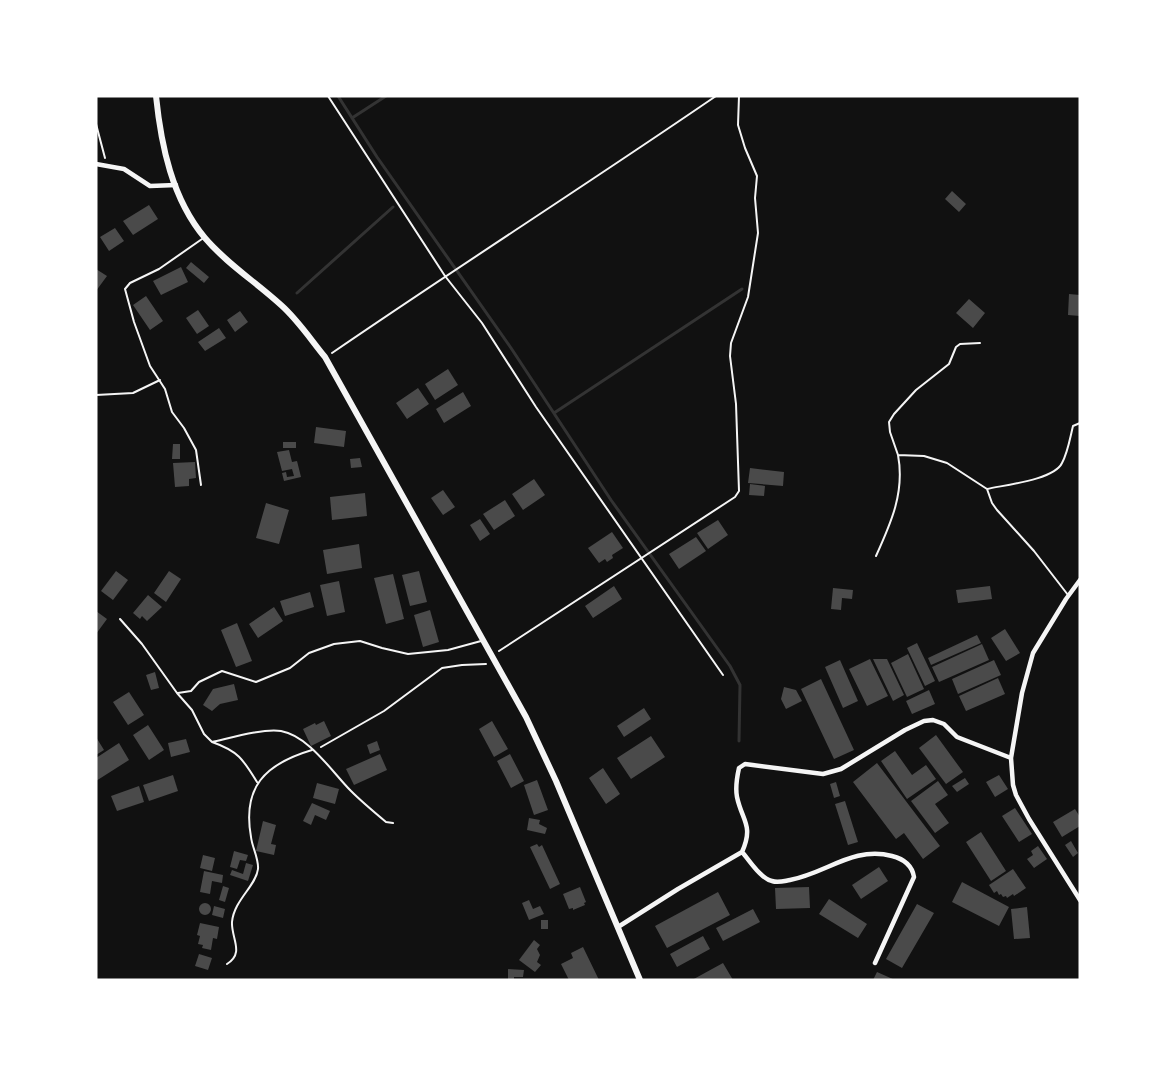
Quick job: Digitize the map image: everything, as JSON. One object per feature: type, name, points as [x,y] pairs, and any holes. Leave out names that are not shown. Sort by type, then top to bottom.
[{"type":"street","points":[[156,96],[165,158],[192,218],[205,237],[236,269],[282,305],[326,357],[498,664],[556,781],[640,980]]},
{"type":"street","points":[[96,164],[124,169],[150,186],[176,185]]},
{"type":"street","points":[[1080,580],[1041,639],[1029,664],[1011,758],[1016,795],[1080,900]]},
{"type":"street","points":[[618,927],[742,852],[748,829],[736,790],[739,768],[745,764],[823,774],[831,773],[905,730],[924,721],[933,720],[944,724],[957,737],[1011,758]]},
{"type":"street","points":[[742,852],[768,880],[774,882],[796,879],[861,854],[882,854],[895,857],[908,864],[914,877],[875,963]]},
{"type":"lane","points":[[201,485],[196,450],[172,412],[165,389],[146,355],[125,289],[130,283],[176,258],[205,237]]},
{"type":"lane","points":[[876,556],[898,503],[901,479],[898,455],[889,422],[916,390],[949,364],[956,347],[960,344],[980,343]]},
{"type":"lane","points":[[96,395],[133,393],[160,380]]},
{"type":"lane","points":[[987,489],[1045,476],[1054,471],[1062,465],[1073,426],[1080,423]]},
{"type":"lane","points":[[898,455],[924,456],[947,463],[987,489],[997,510],[1034,550],[1068,595]]},
{"type":"lane","points":[[120,619],[192,710],[204,734],[212,742],[231,749],[248,767],[258,783]]},
{"type":"lane","points":[[177,693],[191,691],[199,682],[222,671],[256,682],[290,668],[309,653],[333,644],[360,641],[408,654],[448,650],[484,640]]},
{"type":"lane","points":[[212,742],[246,734],[280,731],[297,737],[351,791],[386,822],[393,823]]},
{"type":"lane","points":[[227,964],[234,960],[236,955],[237,946],[232,925],[234,912],[255,877],[258,867],[251,843],[248,819],[252,796],[258,783],[282,761],[312,750]]},
{"type":"path","points":[[328,96],[403,214],[482,323],[536,407],[723,675]]},
{"type":"path","points":[[326,357],[716,96]]},
{"type":"path","points":[[493,655],[735,497],[739,491],[736,404],[730,356],[731,343],[748,297],[758,233],[755,198],[757,176],[738,125],[740,96]]},
{"type":"path","points":[[96,124],[106,164]]},
{"type":"path","points":[[312,750],[339,738],[384,711],[442,668],[462,664],[498,664]]},
{"type":"building","points":[[952,191],[966,204],[959,212],[945,199]]},
{"type":"building","points":[[149,205],[158,219],[133,235],[123,221]]},
{"type":"building","points":[[115,228],[124,241],[109,251],[100,237]]},
{"type":"building","points":[[191,262],[209,277],[204,283],[186,268]]},
{"type":"building","points":[[181,267],[188,282],[161,295],[153,281]]},
{"type":"building","points":[[96,269],[107,276],[96,291]]},
{"type":"building","points":[[1069,294],[1080,295],[1080,316],[1068,315]]},
{"type":"building","points":[[146,296],[163,321],[150,330],[133,305]]},
{"type":"building","points":[[969,299],[985,313],[973,328],[956,313]]},
{"type":"building","points":[[198,310],[209,326],[197,334],[186,318]]},
{"type":"building","points":[[240,311],[248,322],[235,332],[227,320]]},
{"type":"building","points":[[219,328],[226,338],[205,351],[198,342]]},
{"type":"building","points":[[448,369],[458,385],[435,400],[425,384]]},
{"type":"building","points":[[418,388],[429,404],[407,419],[396,403]]},
{"type":"building","points":[[463,392],[471,406],[444,423],[436,409]]},
{"type":"building","points":[[316,427],[346,431],[344,447],[314,443]]},
{"type":"building","points":[[283,442],[296,442],[296,448],[283,448]]},
{"type":"building","points":[[173,444],[180,444],[180,459],[172,459]]},
{"type":"building","points":[[289,450],[292,462],[297,461],[301,477],[284,481],[282,473],[286,472],[287,477],[294,476],[292,469],[282,471],[277,452]]},
{"type":"building","points":[[360,458],[362,467],[351,468],[350,459]]},
{"type":"building","points":[[195,462],[196,478],[189,479],[189,486],[175,487],[173,463]]},
{"type":"building","points":[[750,468],[784,472],[783,486],[748,483]]},
{"type":"building","points":[[534,479],[545,495],[523,510],[512,494]]},
{"type":"building","points":[[750,484],[765,486],[764,496],[749,495]]},
{"type":"building","points":[[443,490],[455,507],[443,515],[431,498]]},
{"type":"building","points":[[365,493],[367,516],[332,520],[330,497]]},
{"type":"building","points":[[505,500],[515,516],[494,530],[483,514]]},
{"type":"building","points":[[266,503],[289,510],[279,544],[256,538]]},
{"type":"building","points":[[480,519],[490,534],[480,541],[470,525]]},
{"type":"building","points":[[718,520],[728,535],[708,549],[697,533]]},
{"type":"building","points":[[612,532],[623,548],[612,555],[613,558],[607,562],[605,559],[599,563],[588,548]]},
{"type":"building","points":[[696,537],[706,551],[679,569],[669,554]]},
{"type":"building","points":[[359,544],[362,568],[327,574],[323,550]]},
{"type":"building","points":[[116,571],[128,580],[113,600],[101,591]]},
{"type":"building","points":[[169,571],[181,579],[166,602],[154,593]]},
{"type":"building","points":[[419,571],[427,602],[410,606],[402,575]]},
{"type":"building","points":[[393,574],[404,619],[386,624],[374,578]]},
{"type":"building","points":[[339,581],[345,612],[327,616],[320,585]]},
{"type":"building","points":[[614,586],[622,599],[593,618],[585,606]]},
{"type":"building","points":[[990,586],[992,599],[958,603],[956,590]]},
{"type":"building","points":[[833,588],[853,590],[852,599],[842,598],[841,610],[831,609]]},
{"type":"building","points":[[310,592],[314,607],[285,616],[280,601]]},
{"type":"building","points":[[148,595],[162,607],[147,621],[142,616],[140,619],[133,613]]},
{"type":"building","points":[[274,607],[283,621],[258,638],[249,624]]},
{"type":"building","points":[[430,610],[439,642],[423,647],[414,615]]},
{"type":"building","points":[[96,611],[107,619],[96,634]]},
{"type":"building","points":[[237,623],[252,661],[236,667],[221,630]]},
{"type":"building","points":[[1005,629],[1020,653],[1006,661],[991,638]]},
{"type":"building","points":[[977,635],[981,643],[931,665],[928,658]]},
{"type":"building","points":[[917,643],[935,681],[925,686],[907,648]]},
{"type":"building","points":[[982,644],[989,660],[939,682],[932,667]]},
{"type":"building","points":[[908,654],[924,689],[907,697],[891,663]]},
{"type":"building","points":[[870,659],[888,696],[867,706],[849,669]]},
{"type":"building","points":[[873,659],[887,659],[904,695],[893,701]]},
{"type":"building","points":[[840,660],[858,701],[843,708],[825,667]]},
{"type":"building","points":[[994,660],[1001,675],[958,694],[952,679]]},
{"type":"building","points":[[155,672],[159,688],[151,690],[146,675]]},
{"type":"building","points":[[998,678],[1005,694],[966,711],[959,696]]},
{"type":"building","points":[[821,679],[854,750],[834,759],[801,689]]},
{"type":"building","points":[[234,684],[238,700],[220,704],[212,711],[203,705],[213,689]]},
{"type":"building","points":[[784,687],[796,690],[802,701],[786,709],[781,699]]},
{"type":"building","points":[[929,690],[935,704],[912,714],[906,701]]},
{"type":"building","points":[[129,692],[144,715],[128,725],[113,702]]},
{"type":"building","points":[[644,708],[651,719],[624,737],[617,726]]},
{"type":"building","points":[[324,721],[331,736],[311,746],[303,729]]},
{"type":"building","points":[[492,721],[508,749],[494,757],[479,729]]},
{"type":"building","points":[[148,725],[164,750],[149,760],[133,735]]},
{"type":"building","points":[[936,735],[963,772],[946,784],[919,748]]},
{"type":"building","points":[[651,736],[665,757],[631,779],[617,758]]},
{"type":"building","points":[[96,737],[104,750],[96,755]]},
{"type":"building","points":[[186,739],[190,752],[171,757],[168,743]]},
{"type":"building","points":[[377,741],[380,750],[370,754],[367,745]]},
{"type":"building","points":[[119,743],[129,760],[96,781],[96,758]]},
{"type":"building","points":[[895,751],[912,775],[926,765],[936,779],[907,799],[881,761]]},
{"type":"building","points":[[380,754],[387,770],[354,785],[346,769]]},
{"type":"building","points":[[510,754],[524,781],[511,788],[497,761]]},
{"type":"building","points":[[877,763],[940,846],[923,859],[904,833],[896,839],[853,782]]},
{"type":"building","points":[[603,768],[620,794],[606,804],[589,778]]},
{"type":"building","points":[[173,775],[178,791],[149,801],[143,785]]},
{"type":"building","points":[[999,775],[1008,789],[995,797],[986,782]]},
{"type":"building","points":[[965,778],[969,784],[957,792],[952,786]]},
{"type":"building","points":[[537,780],[548,810],[534,815],[524,785]]},
{"type":"building","points":[[938,781],[948,795],[935,804],[949,823],[935,833],[911,801]]},
{"type":"building","points":[[836,782],[840,796],[834,798],[830,784]]},
{"type":"building","points":[[317,783],[339,789],[335,804],[313,798]]},
{"type":"building","points":[[139,786],[144,802],[117,811],[111,796]]},
{"type":"building","points":[[845,801],[858,842],[848,845],[835,804]]},
{"type":"building","points":[[312,803],[330,811],[326,820],[315,815],[311,825],[303,821]]},
{"type":"building","points":[[1015,808],[1032,834],[1019,842],[1002,816]]},
{"type":"building","points":[[1075,809],[1080,817],[1080,826],[1062,837],[1053,822]]},
{"type":"building","points":[[529,818],[540,820],[539,824],[547,828],[545,834],[527,830]]},
{"type":"building","points":[[263,821],[276,825],[271,844],[276,845],[274,855],[256,851]]},
{"type":"building","points":[[981,832],[1006,871],[991,881],[966,842]]},
{"type":"building","points":[[1071,841],[1078,853],[1073,857],[1065,845]]},
{"type":"building","points":[[537,844],[539,847],[542,845],[560,884],[550,889],[530,847]]},
{"type":"building","points":[[1038,846],[1047,859],[1034,868],[1027,859],[1033,855],[1031,851]]},
{"type":"building","points":[[234,851],[248,855],[246,861],[240,860],[237,869],[230,867]]},
{"type":"building","points":[[203,855],[215,858],[212,871],[200,868]]},
{"type":"building","points":[[246,863],[253,865],[248,881],[230,875],[232,870],[243,874]]},
{"type":"building","points":[[879,867],[888,881],[861,899],[852,885]]},
{"type":"building","points":[[1013,869],[1026,888],[1007,898],[999,895],[997,891],[994,893],[989,885]]},
{"type":"building","points":[[204,871],[223,875],[222,883],[212,881],[210,894],[200,892]]},
{"type":"building","points":[[962,882],[1009,907],[999,926],[952,902]]},
{"type":"building","points":[[223,886],[229,888],[225,902],[219,900]]},
{"type":"building","points":[[580,887],[585,905],[573,910],[573,908],[569,909],[563,894]]},
{"type":"building","points":[[809,887],[810,908],[776,909],[775,888]]},
{"type":"building","points":[[718,892],[730,915],[667,948],[655,926]]},
{"type":"building","points":[[829,899],[867,924],[858,938],[819,914]]},
{"type":"building","points":[[529,900],[533,909],[540,906],[544,914],[529,920],[522,903]]},
{"type":"building","points":[[207,903],[211,909],[207,915],[203,915],[199,907]]},
{"type":"building","points":[[917,904],[934,913],[902,968],[886,959]]},
{"type":"building","points":[[214,906],[225,909],[223,918],[212,915]]},
{"type":"building","points":[[1027,907],[1030,938],[1014,939],[1011,909]]},
{"type":"building","points":[[753,909],[760,922],[723,941],[716,928]]},
{"type":"building","points":[[541,920],[548,920],[548,929],[541,929]]},
{"type":"building","points":[[200,923],[219,927],[217,939],[213,938],[211,950],[202,948],[203,945],[198,944],[200,936],[197,935]]},
{"type":"building","points":[[703,936],[710,949],[677,967],[670,954]]},
{"type":"building","points":[[534,940],[540,945],[537,949],[540,955],[537,962],[541,965],[535,972],[519,960]]},
{"type":"building","points":[[583,947],[599,980],[569,980],[561,964],[573,958],[571,953]]},
{"type":"building","points":[[199,954],[212,958],[208,970],[195,966]]},
{"type":"building","points":[[723,963],[733,980],[692,980]]},
{"type":"building","points":[[508,969],[524,970],[523,977],[508,980]]},
{"type":"building","points":[[877,972],[895,980],[873,980]]},
{"type":"waterway","points":[[338,96],[377,157],[511,348],[611,500],[730,666],[740,685],[739,741]]},
{"type":"waterway","points":[[352,118],[386,96]]},
{"type":"waterway","points":[[297,293],[393,207]]},
{"type":"waterway","points":[[554,413],[742,289]]}]
